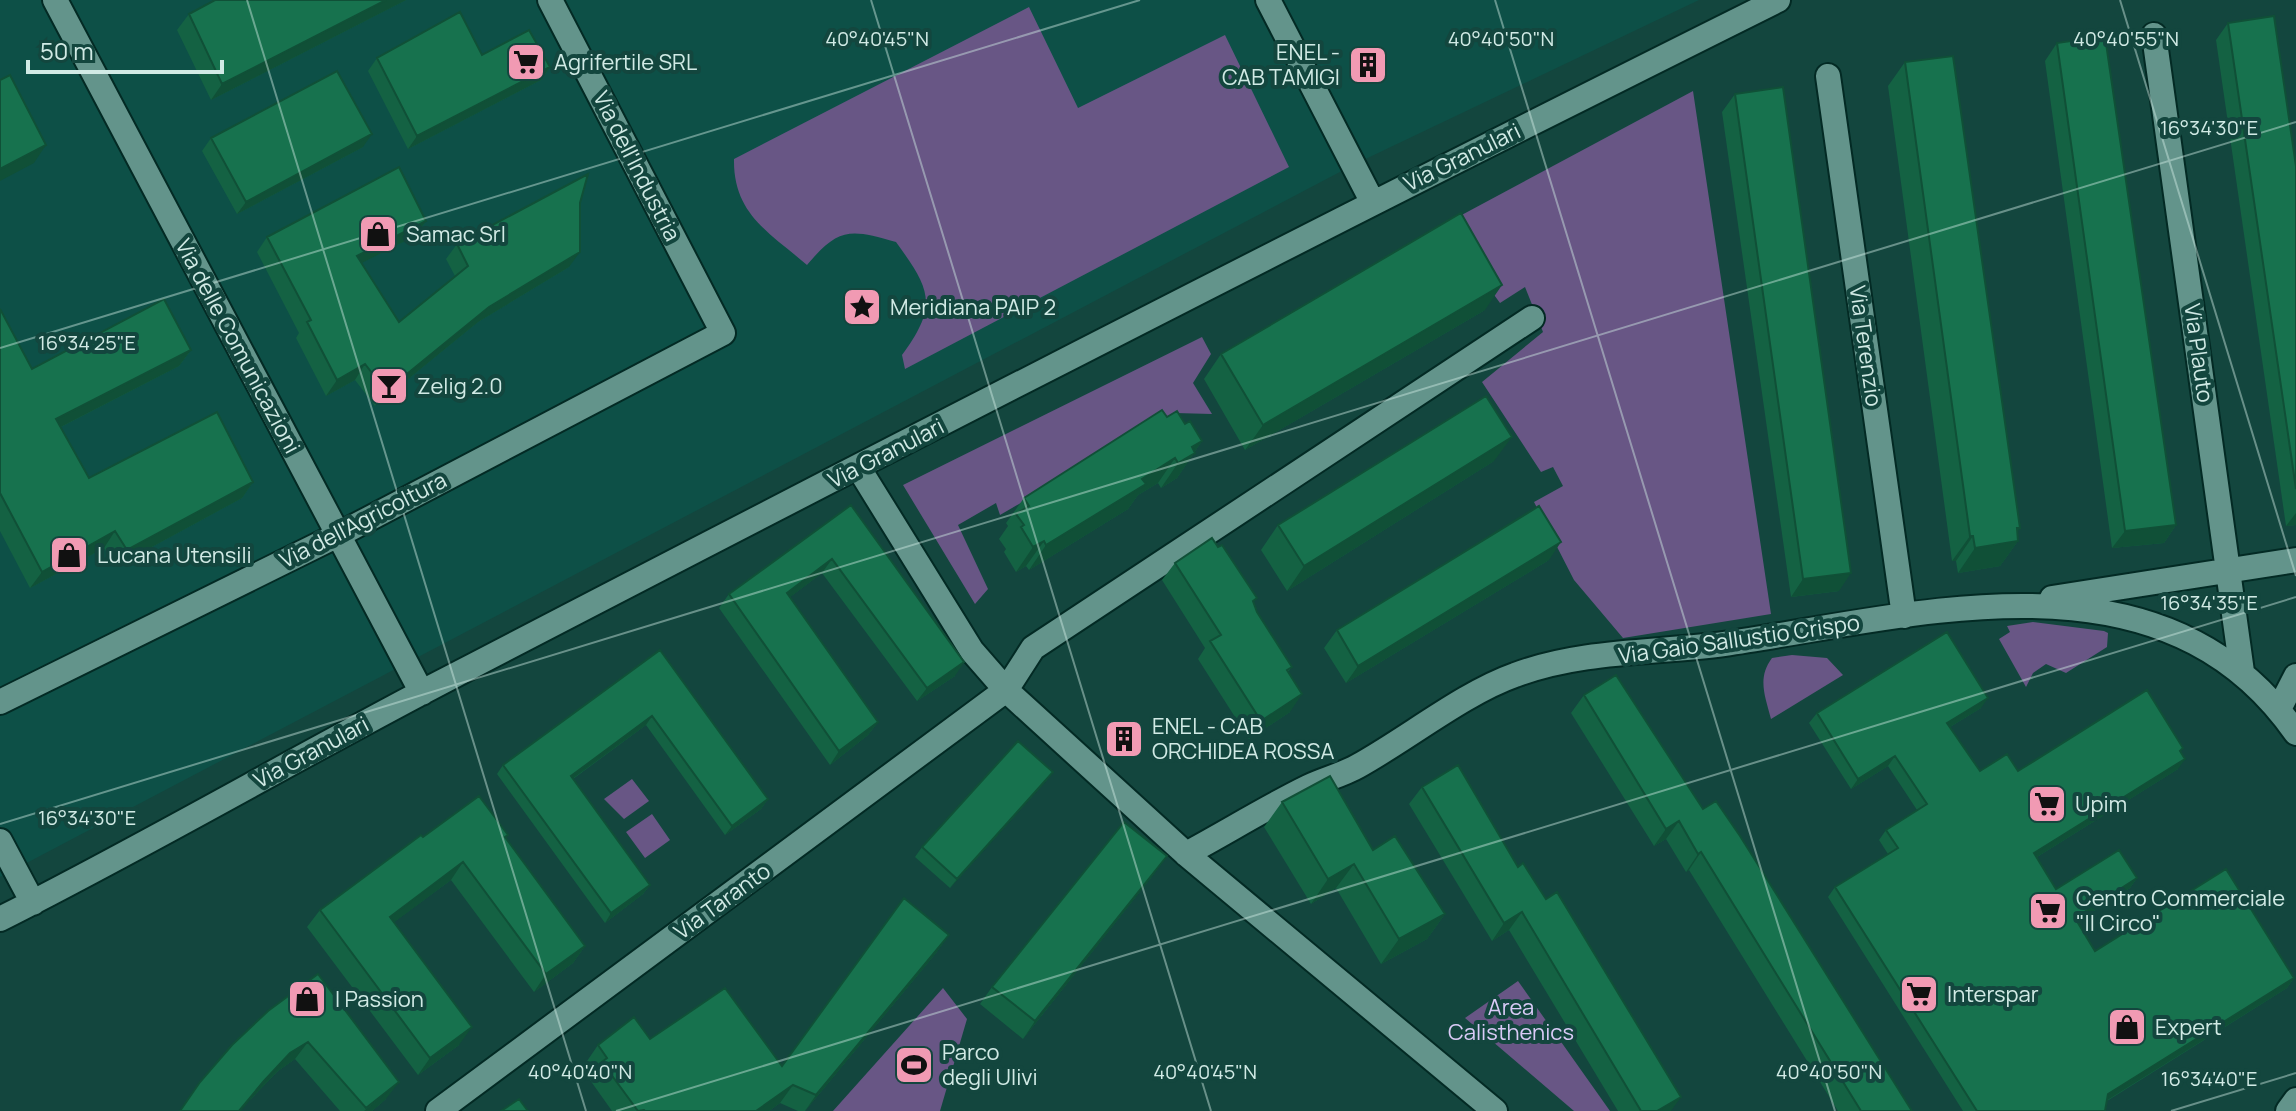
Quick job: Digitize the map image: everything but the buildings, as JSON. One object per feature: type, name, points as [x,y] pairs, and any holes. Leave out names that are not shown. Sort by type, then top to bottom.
[{"type":"street","name":"Via delle Comunicazioni","points":[[55,0],[422,693]]},
{"type":"street","name":"Via dell'Industria","points":[[550,0],[723,333]]},
{"type":"street","points":[[1268,0],[1372,201]]},
{"type":"street","name":"Via Granulari","points":[[0,919],[422,693],[1372,201],[1778,0]]},
{"type":"street","name":"Via Plauto","points":[[2154,35],[2242,672]]},
{"type":"street","name":"Via Terenzio","points":[[1828,76],[1904,616]]},
{"type":"street","points":[[1006,690],[1033,648],[1532,318]]},
{"type":"street","name":"Via dell'Agricoltura","points":[[0,702],[338,535],[723,333]]},
{"type":"street","points":[[858,467],[972,651],[1006,690],[1186,854],[1495,1111]]},
{"type":"street","points":[[2018,604],[2296,560]]},
{"type":"street","name":"Via Gaio Sallustio Crispo","points":[[1186,854],[1308,788],[1355,767],[1513,675],[1568,660],[1677,650],[1904,616],[2018,604],[2094,610],[2146,622],[2199,641],[2242,672],[2279,709],[2296,733]]},
{"type":"street","points":[[2279,709],[2296,676]]},
{"type":"street","name":"Via Taranto","points":[[438,1111],[1006,690]]},
{"type":"street","points":[[0,841],[33,903]]},
{"type":"street","points":[[2288,1111],[2296,1100]]},
{"type":"shaded area","points":[[0,0],[1699,0],[1355,164],[0,877]]},
{"type":"green space","points":[[1029,7],[1078,108],[1225,35],[1289,167],[905,369],[902,355],[921,323],[926,297],[916,272],[896,242],[846,234],[828,244],[807,265],[767,232],[747,208],[735,178],[734,159]]},
{"type":"green space","points":[[1693,91],[1771,614],[1623,638],[1574,580],[1534,502],[1563,486],[1553,467],[1541,472],[1482,382],[1543,332],[1525,287],[1500,303],[1443,225]]},
{"type":"green space","points":[[1202,337],[1211,354],[1193,383],[1212,414],[1175,413],[1000,515],[996,503],[958,525],[988,589],[975,604],[903,485]]},
{"type":"green space","points":[[2033,622],[2104,631],[2108,633],[2107,647],[2066,673],[2046,664],[2033,673],[2026,687],[1999,639],[2010,632],[2007,626]]},
{"type":"green space","points":[[1792,655],[1827,658],[1843,675],[1771,719],[1764,687],[1767,665],[1772,658]]},
{"type":"green space","points":[[632,779],[649,801],[624,819],[604,799]]},
{"type":"green space","points":[[652,814],[670,840],[645,858],[626,832]]},
{"type":"green space","name":"Area Calisthenics","points":[[1518,981],[1610,1111],[1574,1111],[1465,1018]]},
{"type":"green space","name":"Parco degli Ulivi","points":[[943,988],[967,1019],[940,1111],[833,1111]]},
{"type":"place","name":"Agrifertile SRL","points":[[526,62]]},
{"type":"place","name":"ENEL - CAB TAMIGI","points":[[1368,65]]},
{"type":"place","name":"Samac Srl","points":[[378,234]]},
{"type":"place","name":"Meridiana PAIP 2","points":[[862,307]]},
{"type":"place","name":"Zelig 2.0","points":[[389,386]]},
{"type":"place","name":"Lucana Utensili","points":[[69,555]]},
{"type":"place","name":"ENEL - CAB ORCHIDEA ROSSA","points":[[1124,739]]},
{"type":"place","name":"Upim","points":[[2047,804]]},
{"type":"place","name":"Centro Commerciale \"Il Circo\"","points":[[2048,911]]},
{"type":"place","name":"Interspar","points":[[1919,994]]},
{"type":"place","name":"I Passion","points":[[307,999]]},
{"type":"place","name":"Expert","points":[[2127,1027]]},
{"type":"place","name":"Parco degli Ulivi","points":[[914,1065]]}]
